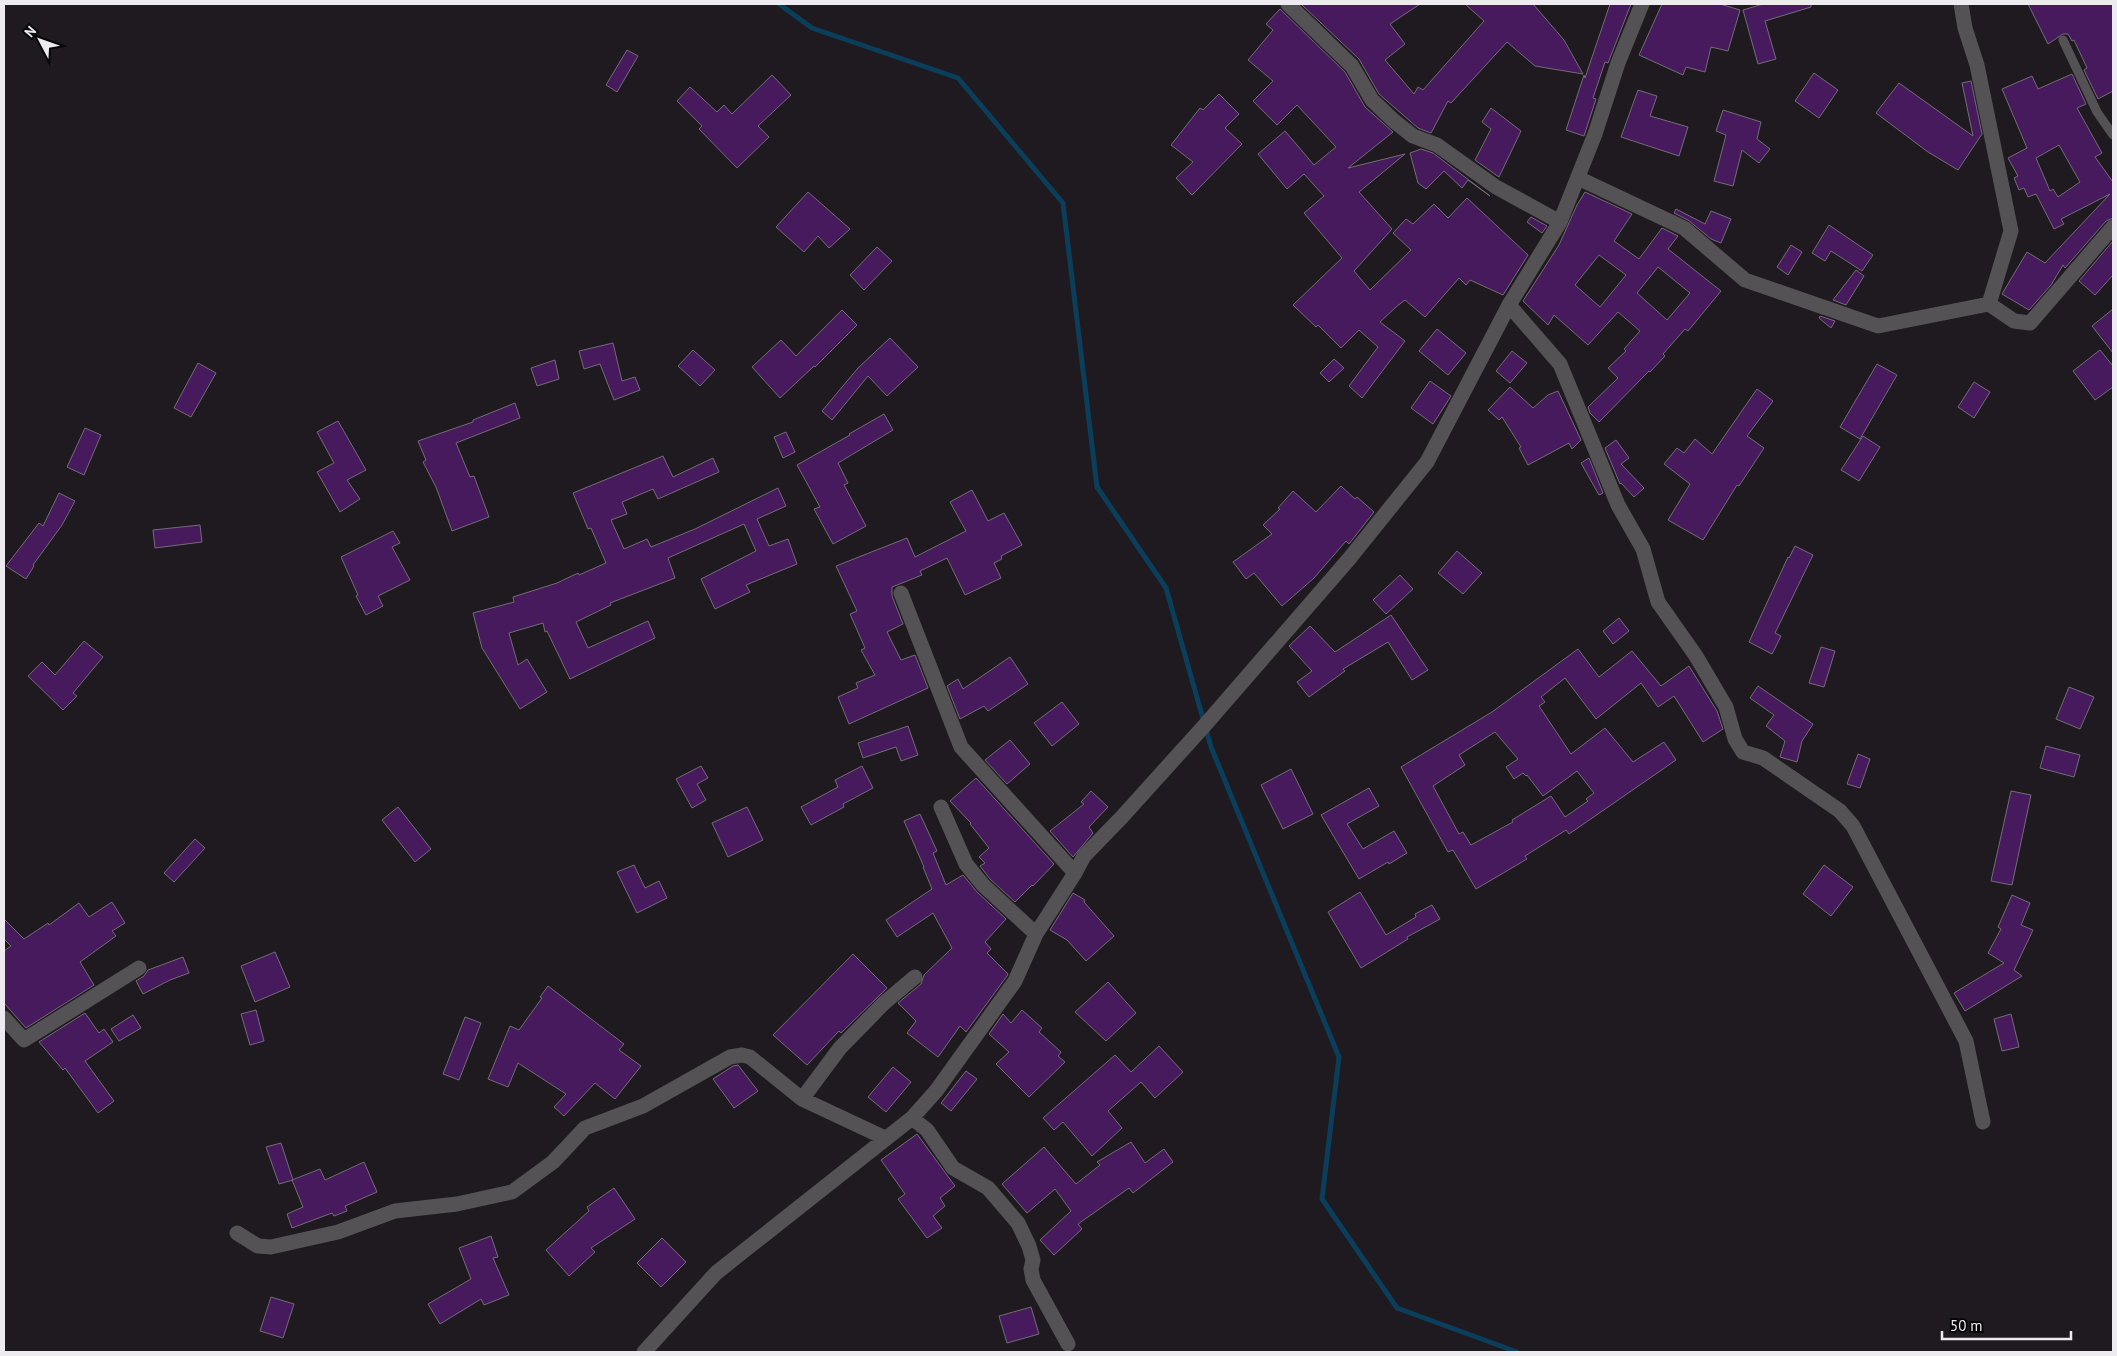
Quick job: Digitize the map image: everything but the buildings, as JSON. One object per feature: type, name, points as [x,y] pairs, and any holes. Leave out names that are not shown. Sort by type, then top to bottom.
[{"type":"street","points":[[1288,4],[1352,66],[1372,100],[1394,121],[1413,136],[1437,145],[1496,187],[1560,222]]},
{"type":"street","points":[[644,1352],[716,1273],[912,1118],[947,1076],[1015,981],[1036,934],[1084,856],[1205,725],[1349,559],[1427,462],[1509,305],[1560,222],[1578,178],[1618,63],[1642,4]]},
{"type":"street","points":[[1961,4],[1965,28],[1978,65],[2012,230],[1989,304]]},
{"type":"street","points":[[1578,178],[1684,228],[1745,280],[1878,326],[1989,304],[2014,321],[2030,322],[2113,227]]},
{"type":"street","points":[[1509,305],[1560,364],[1618,505],[1643,549],[1658,602],[1696,656],[1726,707],[1735,739],[1743,752],[1763,758],[1840,811],[1853,826],[1966,1041],[1983,1122]]},
{"type":"street","points":[[901,594],[961,748],[1075,873]]},
{"type":"street","points":[[941,808],[966,864],[983,885],[1036,934]]},
{"type":"street","points":[[4,1018],[24,1040],[139,968]]},
{"type":"street","points":[[802,1099],[840,1048],[884,1003],[914,977]]},
{"type":"street","points":[[237,1234],[258,1246],[271,1247],[338,1232],[394,1211],[457,1204],[512,1192],[553,1162],[585,1128],[643,1106],[730,1057],[742,1055],[750,1057],[802,1099],[885,1138]]},
{"type":"street","points":[[912,1118],[927,1130],[954,1168],[988,1188],[1018,1223],[1029,1246],[1033,1260],[1031,1269],[1034,1280],[1068,1344]]},
{"type":"lane","points":[[2063,40],[2097,112],[2113,135]]},
{"type":"waterway","points":[[779,4],[812,28],[958,78],[1063,203],[1097,487],[1166,588],[1211,747],[1339,1057],[1322,1199],[1397,1308],[1517,1352]]}]
